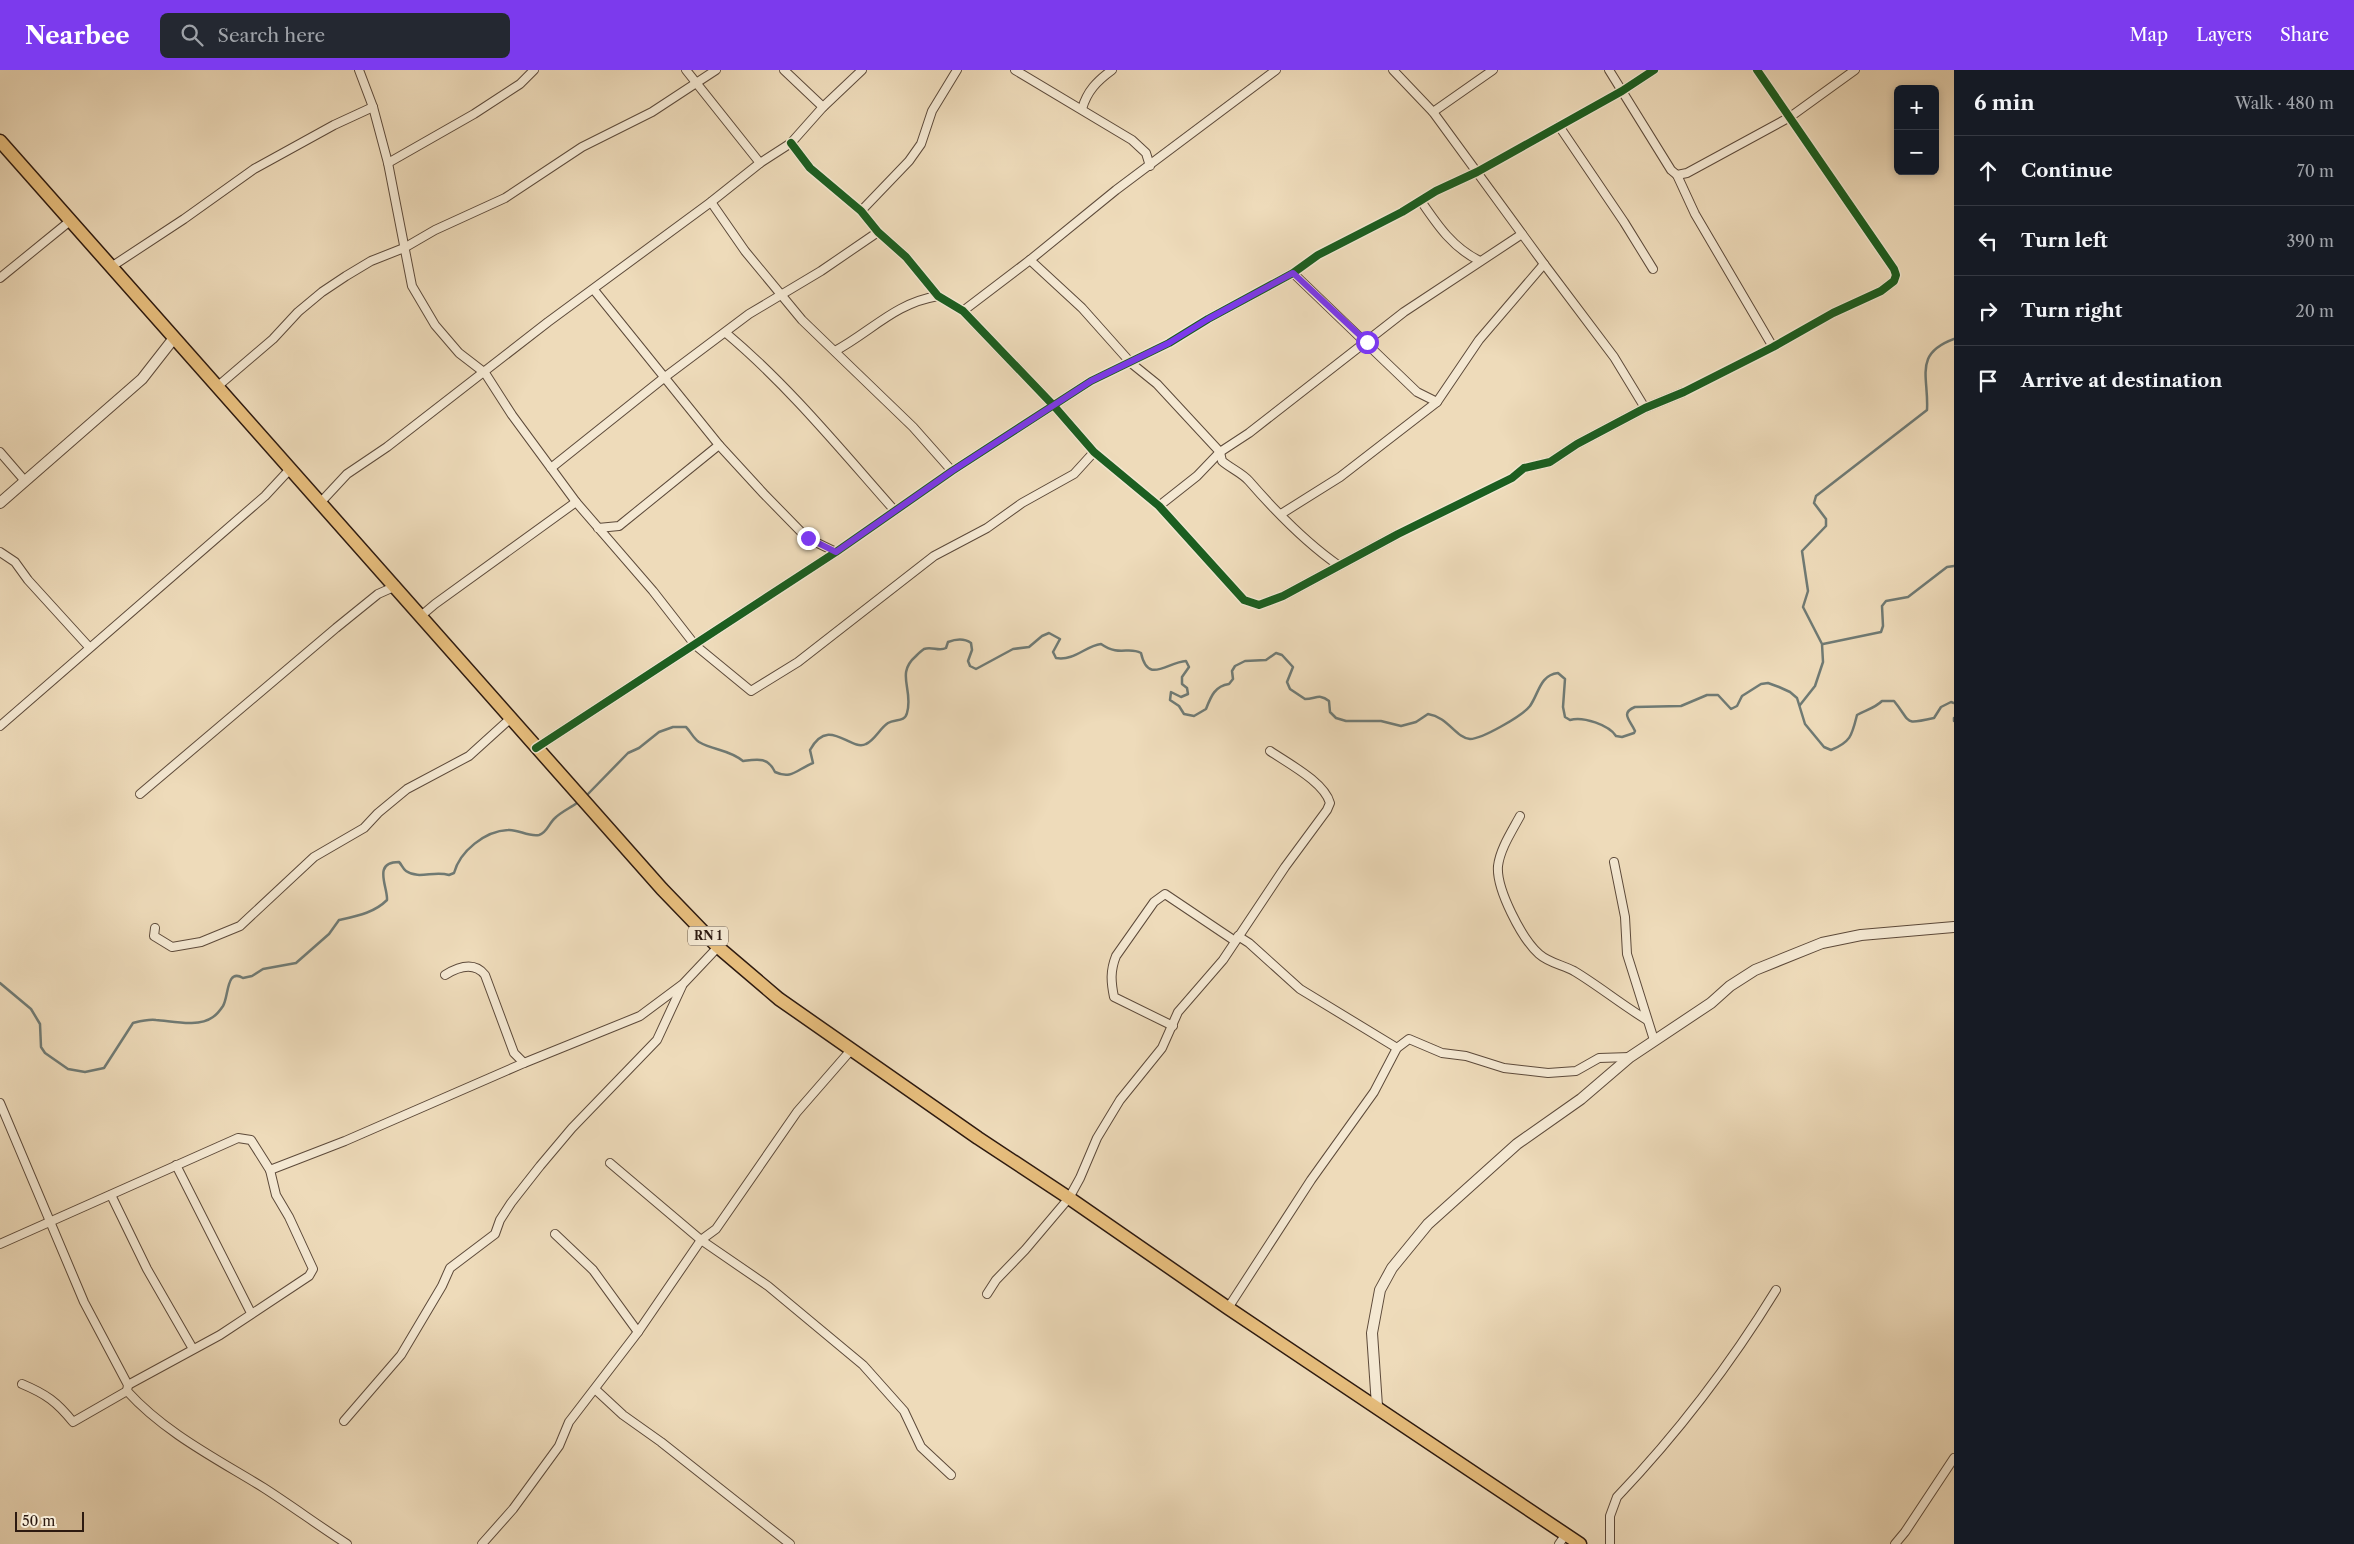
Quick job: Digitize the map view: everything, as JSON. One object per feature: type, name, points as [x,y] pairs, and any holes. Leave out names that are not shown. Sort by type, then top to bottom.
[{"type":"main road","name":"RN 1","points":[[0,141],[320,503],[422,615],[536,748],[662,889],[718,947],[779,999],[978,1138],[1069,1198],[1228,1308],[1377,1406],[1563,1539],[1580,1544]]},
{"type":"street","points":[[359,70],[373,107],[388,163],[412,286],[434,325],[460,353],[485,373],[512,415],[576,502],[653,591],[695,645],[751,691],[798,662],[934,556],[987,528],[1022,503],[1074,474],[1094,452]]},
{"type":"street","points":[[388,163],[474,114],[520,84],[534,70]]},
{"type":"street","points":[[686,70],[760,163]]},
{"type":"street","points":[[218,386],[273,339],[298,312],[322,292],[371,261],[404,248],[434,230],[505,198],[582,147],[652,112],[716,70]]},
{"type":"street","points":[[784,70],[823,107]]},
{"type":"street","points":[[320,503],[347,474],[387,447],[440,405],[485,373],[548,322],[594,290],[760,163],[791,143],[823,107],[862,70]]},
{"type":"street","points":[[861,211],[909,162],[921,144],[932,111],[957,70]]},
{"type":"street","points":[[1015,70],[1132,140],[1146,153],[1150,166]]},
{"type":"street","points":[[1082,109],[1086,96],[1099,80],[1112,70]]},
{"type":"street","points":[[963,311],[1030,260],[1116,190],[1276,70]]},
{"type":"street","points":[[1393,70],[1433,112],[1614,357],[1645,408]]},
{"type":"street","points":[[1433,112],[1493,70]]},
{"type":"street","points":[[1609,70],[1671,170],[1677,175],[1695,214],[1773,347]]},
{"type":"street","points":[[536,748],[836,552],[952,471],[1091,381],[1131,363],[1293,273],[1318,255],[1477,172],[1622,91],[1654,70]]},
{"type":"street","points":[[791,143],[810,168],[861,211],[878,232],[906,257],[938,296],[963,311],[1054,406],[1094,452],[1158,506],[1248,602],[1259,605],[1283,596],[1398,534],[1512,478],[1524,468],[1550,462],[1577,444],[1645,408],[1684,392],[1773,347],[1833,313],[1881,291],[1894,282],[1896,275],[1894,268],[1757,70]]},
{"type":"street","points":[[1677,175],[1687,173],[1790,117],[1855,70]]},
{"type":"street","points":[[111,267],[184,219],[254,168],[334,125],[373,107]]},
{"type":"street","points":[[1559,126],[1653,268]]},
{"type":"street","points":[[1420,201],[1449,239],[1464,253],[1480,261]]},
{"type":"street","points":[[711,202],[745,251],[802,320],[870,388],[913,427],[952,471]]},
{"type":"street","points":[[0,278],[70,222]]},
{"type":"street","points":[[551,468],[665,377],[749,314],[821,271],[878,232]]},
{"type":"street","points":[[1158,506],[1197,476],[1220,452],[1249,433],[1404,312],[1522,234]]},
{"type":"street","points":[[1030,260],[1082,308],[1131,363],[1157,384],[1220,452],[1222,461],[1248,480],[1260,496],[1320,552],[1338,565]]},
{"type":"street","points":[[1281,514],[1340,478],[1437,402],[1479,340],[1544,264]]},
{"type":"street","points":[[1293,273],[1417,392],[1437,402]]},
{"type":"street","points":[[594,290],[719,445],[808,538],[836,552]]},
{"type":"street","points":[[835,351],[901,307],[919,299],[938,296]]},
{"type":"street","points":[[726,333],[757,359],[809,412],[895,511]]},
{"type":"street","points":[[0,502],[142,379],[174,338]]},
{"type":"street","points":[[598,528],[619,526],[719,445]]},
{"type":"street","points":[[0,452],[25,482]]},
{"type":"street","points":[[0,726],[33,700],[89,647],[266,496],[291,468]]},
{"type":"street","points":[[422,615],[434,604],[576,502]]},
{"type":"street","points":[[0,552],[16,562],[28,580],[89,647]]},
{"type":"street","points":[[140,794],[303,658],[336,628],[378,594],[396,586]]},
{"type":"street","points":[[155,928],[154,936],[172,947],[209,940],[240,926],[314,857],[364,828],[378,813],[408,789],[469,756],[511,718]]},
{"type":"street","points":[[987,1294],[996,1280],[1025,1250],[1069,1198],[1080,1178],[1097,1138],[1120,1100],[1162,1048],[1178,1012],[1223,960],[1285,867],[1311,834],[1330,803],[1327,793],[1312,780],[1270,752]]},
{"type":"street","points":[[1520,816],[1498,865],[1499,880],[1513,915],[1528,942],[1541,956],[1574,971],[1620,1004],[1647,1020]]},
{"type":"street","points":[[1614,862],[1625,917],[1627,954],[1638,982],[1654,1040]]},
{"type":"street","points":[[1173,1026],[1114,997],[1110,980],[1116,956],[1154,902],[1165,894],[1236,939],[1249,943],[1300,989],[1397,1048]]},
{"type":"street","points":[[1377,1406],[1372,1333],[1374,1314],[1380,1290],[1392,1268],[1428,1224],[1517,1144],[1581,1098],[1630,1057],[1711,1004],[1730,986],[1755,970],[1793,953],[1822,943],[1861,935],[1954,926]]},
{"type":"street","points":[[270,1170],[388,1124],[524,1064],[640,1016],[683,984],[718,947]]},
{"type":"street","points":[[445,975],[454,969],[471,966],[480,968],[485,975],[514,1053],[524,1064]]},
{"type":"street","points":[[344,1421],[401,1355],[442,1286],[450,1268],[495,1234],[500,1220],[511,1202],[540,1166],[572,1128],[657,1040],[683,984]]},
{"type":"street","points":[[1228,1308],[1311,1180],[1374,1092],[1397,1048],[1409,1039],[1442,1054],[1466,1056],[1504,1068],[1548,1073],[1576,1071],[1599,1058],[1630,1057]]},
{"type":"street","points":[[482,1544],[513,1509],[559,1446],[570,1422],[638,1332],[701,1240],[716,1229],[797,1112],[852,1050]]},
{"type":"street","points":[[0,1103],[84,1302],[128,1388],[155,1416],[212,1458],[263,1488],[347,1544]]},
{"type":"street","points":[[0,1244],[238,1138],[251,1140],[270,1170],[276,1195],[290,1217],[314,1269],[309,1276],[220,1335],[193,1349],[73,1422],[61,1406],[45,1393],[22,1384]]},
{"type":"street","points":[[610,1163],[701,1240],[727,1256],[768,1286],[863,1365],[904,1411],[921,1447],[950,1475]]},
{"type":"street","points":[[176,1165],[251,1313]]},
{"type":"street","points":[[111,1195],[147,1269],[193,1349]]},
{"type":"street","points":[[555,1234],[593,1270],[638,1332]]},
{"type":"street","points":[[1610,1544],[1610,1516],[1617,1497],[1701,1400],[1740,1348],[1776,1290]]},
{"type":"street","points":[[596,1390],[622,1415],[661,1442],[790,1544]]},
{"type":"street","points":[[1894,1544],[1905,1532],[1954,1458]]},
{"type":"waterway","points":[[1800,705],[1815,686],[1823,662],[1822,644],[1803,607],[1808,591],[1802,551],[1826,526],[1826,519],[1814,503],[1816,496],[1927,410],[1926,368],[1928,359],[1941,345],[1954,339]]},
{"type":"waterway","points":[[1823,644],[1881,632],[1883,626],[1882,606],[1886,601],[1908,597],[1947,567],[1954,566]]},
{"type":"waterway","points":[[587,795],[628,753],[639,748],[659,732],[673,727],[686,727],[699,742],[732,754],[743,761],[762,760],[766,761],[775,772],[786,775],[794,773],[813,763],[810,750],[817,740],[825,735],[832,735],[860,745],[866,744],[888,723],[904,718],[909,705],[907,669],[910,663],[924,649],[943,649],[946,648],[948,642],[966,640],[971,643],[972,650],[968,661],[970,666],[976,669],[1013,649],[1029,647],[1042,636],[1049,633],[1060,639],[1053,652],[1056,658],[1069,657],[1101,644],[1113,650],[1132,650],[1141,653],[1144,663],[1153,670],[1186,661],[1189,667],[1182,677],[1182,684],[1187,688],[1188,694],[1181,697],[1171,692],[1170,700],[1179,706],[1184,714],[1194,716],[1206,709],[1214,692],[1220,687],[1229,684],[1233,679],[1232,671],[1235,666],[1245,661],[1266,660],[1276,653],[1282,655],[1293,667],[1287,682],[1290,689],[1305,699],[1320,697],[1326,699],[1329,701],[1330,712],[1336,718],[1346,721],[1381,721],[1401,726],[1416,722],[1428,714],[1441,719],[1460,735],[1470,739],[1492,731],[1526,710],[1547,677],[1558,673],[1565,679],[1563,707],[1565,717],[1570,720],[1582,719],[1595,722],[1608,728],[1616,736],[1622,737],[1635,731],[1627,714],[1630,709],[1635,707],[1681,706],[1707,695],[1718,695],[1731,709],[1737,706],[1742,696],[1761,684],[1768,683],[1790,692],[1797,698],[1805,724],[1824,747],[1831,750],[1843,744],[1850,737],[1857,715],[1882,701],[1894,701],[1906,718],[1912,721],[1934,718],[1941,707],[1951,702],[1954,703]]},
{"type":"waterway","points":[[0,983],[31,1009],[40,1024],[41,1047],[45,1053],[68,1069],[85,1072],[104,1068],[133,1023],[144,1020],[185,1023],[207,1020],[214,1016],[223,1006],[229,984],[234,977],[252,976],[263,969],[296,963],[329,934],[339,920],[377,908],[387,900],[383,876],[386,866],[391,863],[399,862],[411,874],[449,875],[454,873],[457,865],[468,850],[482,838],[499,831],[508,830],[539,835],[544,832],[557,816],[577,803]]},
{"type":"cycle path","points":[[536,748],[836,552],[952,471],[1091,381],[1169,343],[1208,319],[1293,273],[1318,255],[1402,212],[1436,191],[1477,172],[1622,91],[1654,70]]},
{"type":"cycle path","points":[[791,143],[810,168],[861,211],[878,232],[906,257],[938,296],[963,311],[1054,406],[1094,452],[1159,506],[1244,600],[1259,605],[1283,596],[1398,534],[1512,478],[1524,468],[1550,462],[1577,444],[1645,408],[1684,392],[1773,347],[1833,313],[1881,291],[1894,281],[1896,275],[1894,269],[1757,70]]},
{"type":"route","points":[[808,538],[836,552],[952,471],[1091,381],[1169,343],[1208,319],[1293,273],[1367,342]]}]
